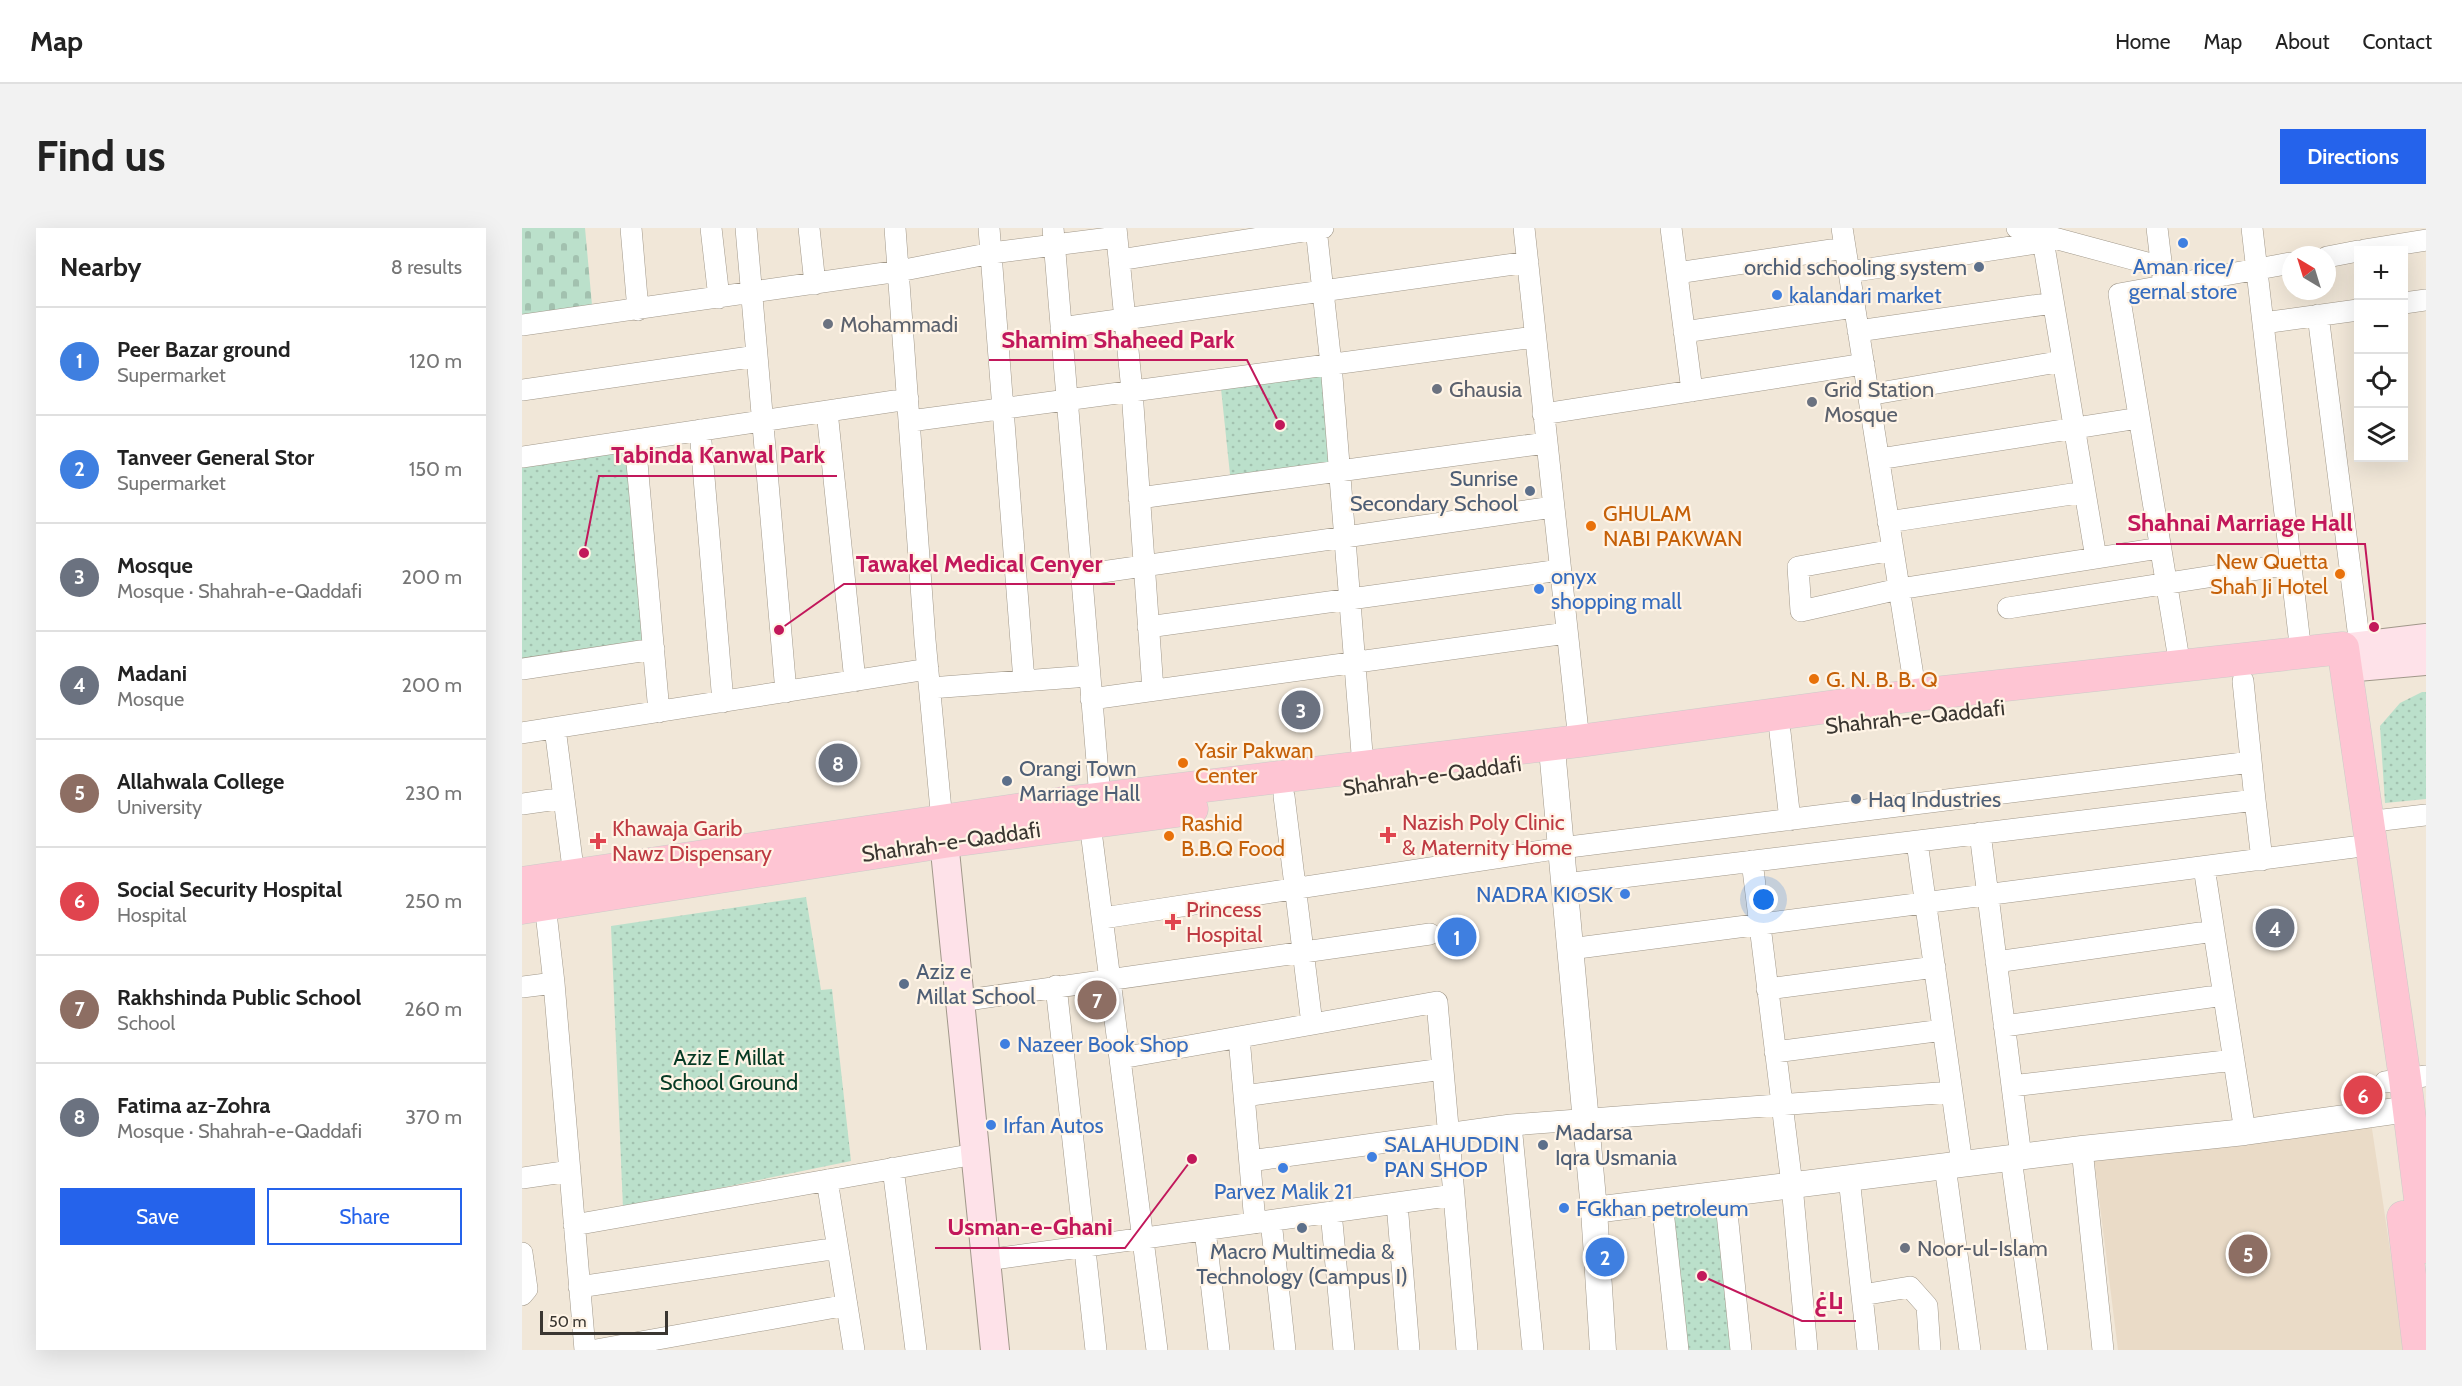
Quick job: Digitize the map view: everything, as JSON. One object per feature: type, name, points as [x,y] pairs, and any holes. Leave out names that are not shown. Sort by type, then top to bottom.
[{"type":"main road","points":[[2335,656],[2426,638]]},
{"type":"main road","points":[[2335,656],[2426,661]]},
{"type":"main road","points":[[2335,656],[2360,834],[2405,1079],[2399,1111],[2420,1307],[2419,1350]]},
{"type":"main road","name":"Shahrah-e-Qaddafi","points":[[522,883],[943,832],[1095,810],[1364,766],[1579,741],[1916,695],[2180,666],[2335,656]]},
{"type":"main road","name":"Shahrah-e-Qaddafi","points":[[1095,810],[1284,796],[1780,732],[2243,681],[2335,656]]},
{"type":"main road","points":[[943,832],[986,1260],[991,1349]]},
{"type":"main road","name":"Shahrah-e-Qaddafi","points":[[534,906],[943,832]]},
{"type":"main road","points":[[2399,1111],[2426,1247]]},
{"type":"street","points":[[630,228],[638,309]]},
{"type":"street","points":[[711,228],[719,298]]},
{"type":"street","points":[[746,228],[786,692]]},
{"type":"street","points":[[809,228],[814,284]]},
{"type":"street","points":[[895,228],[929,679],[943,832]]},
{"type":"street","points":[[989,228],[1005,408],[1024,681]]},
{"type":"street","points":[[1119,260],[1318,228],[1364,766]]},
{"type":"street","points":[[1524,228],[1579,741]]},
{"type":"street","points":[[1671,228],[1692,391]]},
{"type":"street","points":[[2017,228],[2163,276]]},
{"type":"street","points":[[2157,228],[2163,276]]},
{"type":"street","points":[[2252,228],[2291,564],[2335,656]]},
{"type":"street","points":[[2385,246],[2426,238],[2425,228]]},
{"type":"street","points":[[522,325],[899,272],[992,253],[1054,237],[1117,232],[1132,391],[1153,690]]},
{"type":"street","points":[[1849,272],[2042,235]]},
{"type":"street","points":[[2042,235],[2096,558]]},
{"type":"street","points":[[1054,237],[1091,699],[1095,810],[1103,918],[1145,1238],[1157,1350]]},
{"type":"street","points":[[1677,273],[1844,238],[1916,695]]},
{"type":"street","points":[[2336,255],[2354,252]]},
{"type":"street","points":[[1061,328],[1528,262]]},
{"type":"street","points":[[2180,666],[2119,294],[2163,276],[2257,269],[2282,265]]},
{"type":"street","points":[[2408,302],[2426,300]]},
{"type":"street","points":[[1858,331],[2053,303]]},
{"type":"street","points":[[1684,332],[1854,307]]},
{"type":"street","points":[[2263,323],[2354,310]]},
{"type":"street","points":[[2318,315],[2335,656]]},
{"type":"street","points":[[910,421],[1535,337]]},
{"type":"street","points":[[522,390],[758,356]]},
{"type":"street","points":[[1868,395],[2063,361]]},
{"type":"street","points":[[1544,414],[1864,364]]},
{"type":"street","points":[[522,457],[908,399]]},
{"type":"street","points":[[826,411],[855,681]]},
{"type":"street","points":[[1879,459],[2139,418]]},
{"type":"street","points":[[700,430],[723,702]]},
{"type":"street","points":[[635,440],[659,711]]},
{"type":"street","points":[[1139,498],[1546,443]]},
{"type":"street","points":[[1888,522],[2085,492]]},
{"type":"street","points":[[1081,575],[1553,507]]},
{"type":"street","points":[[1893,550],[1798,567],[1801,611],[1899,589],[2160,548]]},
{"type":"street","points":[[2008,608],[2291,564]]},
{"type":"street","points":[[1148,627],[1560,570]]},
{"type":"street","points":[[1091,699],[1567,633]]},
{"type":"street","points":[[522,669],[654,648]]},
{"type":"street","points":[[522,733],[855,681],[929,679],[1024,681],[1089,676]]},
{"type":"street","points":[[2243,681],[2262,860]]},
{"type":"street","points":[[555,728],[574,876]]},
{"type":"street","points":[[1780,732],[1790,820]]},
{"type":"street","points":[[1553,760],[1594,1210],[1603,1350]]},
{"type":"street","points":[[1103,918],[1561,848],[2251,762]]},
{"type":"street","points":[[1284,796],[1312,1024]]},
{"type":"street","points":[[522,804],[564,798]]},
{"type":"street","points":[[1564,884],[2255,800]]},
{"type":"street","points":[[1570,949],[2262,860],[2426,815]]},
{"type":"street","points":[[1980,833],[2012,1086],[2016,1158],[2037,1350]]},
{"type":"street","points":[[1917,842],[1952,1092],[1953,1165],[1970,1350]]},
{"type":"street","points":[[1752,861],[1792,1185],[1807,1350]]},
{"type":"street","points":[[2204,867],[2245,1132]]},
{"type":"street","points":[[534,906],[554,982],[585,1350]]},
{"type":"street","points":[[1996,962],[2214,931]]},
{"type":"street","points":[[960,1001],[1430,934]]},
{"type":"street","points":[[1767,989],[1935,967]]},
{"type":"street","points":[[522,987],[554,982]]},
{"type":"street","points":[[1056,986],[1096,1350]]},
{"type":"street","points":[[2004,1026],[2224,995]]},
{"type":"street","points":[[1121,1058],[1437,1002],[1467,1350]]},
{"type":"street","points":[[1775,1052],[1943,1030]]},
{"type":"street","points":[[1239,1037],[1250,1161],[1285,1350]]},
{"type":"street","points":[[2012,1086],[2234,1060]]},
{"type":"street","points":[[1244,1096],[1443,1069]]},
{"type":"street","points":[[1250,1161],[1511,1125],[1952,1092]]},
{"type":"street","points":[[1594,1210],[2082,1149],[2245,1132],[2399,1111]]},
{"type":"street","points":[[1511,1125],[1533,1350]]},
{"type":"street","points":[[2082,1149],[2103,1350]]},
{"type":"street","points":[[574,1225],[975,1154]]},
{"type":"street","points":[[893,1168],[916,1350]]},
{"type":"street","points":[[522,1178],[570,1171]]},
{"type":"street","points":[[1848,1178],[1868,1350]]},
{"type":"street","points":[[827,1180],[854,1350]]},
{"type":"street","points":[[1725,1193],[1741,1350]]},
{"type":"street","points":[[986,1260],[1454,1195]]},
{"type":"street","points":[[1662,1201],[1678,1350]]},
{"type":"street","points":[[1397,1203],[1409,1350]]},
{"type":"street","points":[[1331,1212],[1344,1350]]},
{"type":"street","points":[[1205,1230],[1219,1350]]},
{"type":"street","points":[[579,1287],[838,1248]]},
{"type":"street","points":[[522,1253],[527,1289],[522,1295]]},
{"type":"street","points":[[1862,1295],[1910,1287],[1927,1306],[1930,1350]]},
{"type":"street","points":[[596,1350],[847,1305]]},
{"type":"shaded area","points":[[2371,1122],[2405,1350],[2118,1350],[2094,1158]]},
{"type":"green space","points":[[522,228],[585,228],[592,305],[522,315]]},
{"type":"green space","points":[[1331,364],[1340,470],[1231,484],[1220,379]]},
{"type":"green space","points":[[635,440],[654,649],[522,669],[522,457]]},
{"type":"green space","points":[[2426,692],[2426,799],[2385,803],[2380,726],[2400,703]]},
{"type":"green space","name":"Aziz E Millat School Ground","points":[[806,897],[821,990],[832,989],[851,1161],[623,1208],[611,926]]},
{"type":"green space","points":[[1725,1193],[1741,1350],[1678,1350],[1662,1201]]},
{"type":"place","name":"Aman rice/ gernal store","points":[[2183,243]]},
{"type":"place","name":"orchid schooling system","points":[[1979,267]]},
{"type":"place","name":"kalandari market","points":[[1777,295]]},
{"type":"place","name":"Mohammadi","points":[[828,324]]},
{"type":"place","name":"Ghausia","points":[[1437,389]]},
{"type":"place","name":"Grid Station Mosque","points":[[1812,402]]},
{"type":"place","name":"Shamim Shaheed Park","points":[[1280,425]]},
{"type":"place","name":"Sunrise Secondary School","points":[[1530,491]]},
{"type":"place","name":"GHULAM NABI PAKWAN","points":[[1591,526]]},
{"type":"place","name":"Tabinda Kanwal Park","points":[[584,553]]},
{"type":"place","name":"New Quetta Shah Ji Hotel","points":[[2340,574]]},
{"type":"place","name":"onyx shopping mall","points":[[1539,589]]},
{"type":"place","name":"Shahnai Marriage Hall","points":[[2374,627]]},
{"type":"place","name":"Tawakel Medical Cenyer","points":[[779,630]]},
{"type":"place","name":"G. N. B. B. Q","points":[[1814,679]]},
{"type":"place","name":"Mosque","points":[[1301,710]]},
{"type":"place","name":"Fatima az-Zohra","points":[[838,763]]},
{"type":"place","name":"Yasir Pakwan Center","points":[[1183,763]]},
{"type":"place","name":"Orangi Town Marriage Hall","points":[[1007,781]]},
{"type":"place","name":"Haq Industries","points":[[1856,799]]},
{"type":"place","name":"Nazish Poly Clinic & Maternity Home","points":[[1388,835]]},
{"type":"place","name":"Rashid B.B.Q Food","points":[[1169,836]]},
{"type":"place","name":"Khawaja Garib Nawz Dispensary","points":[[598,841]]},
{"type":"place","name":"NADRA KIOSK","points":[[1625,894]]},
{"type":"place","name":"Princess Hospital","points":[[1173,922]]},
{"type":"place","name":"Madani","points":[[2275,928]]},
{"type":"place","name":"Peer Bazar ground","points":[[1457,937]]},
{"type":"place","name":"Aziz e Millat School","points":[[904,984]]},
{"type":"place","name":"Rakhshinda Public School","points":[[1097,1000]]},
{"type":"place","name":"Nazeer Book Shop","points":[[1005,1044]]},
{"type":"place","name":"Social Security Hospital","points":[[2363,1095]]},
{"type":"place","name":"Irfan Autos","points":[[991,1125]]},
{"type":"place","name":"Madarsa Iqra Usmania","points":[[1543,1145]]},
{"type":"place","name":"SALAHUDDIN PAN SHOP","points":[[1372,1157]]},
{"type":"place","name":"Usman-e-Ghani","points":[[1192,1159]]},
{"type":"place","name":"Parvez Malik 21","points":[[1283,1168]]},
{"type":"place","name":"FGkhan petroleum","points":[[1564,1208]]},
{"type":"place","name":"Macro Multimedia & Technology (Campus I)","points":[[1302,1228]]},
{"type":"place","name":"Noor-ul-Islam","points":[[1905,1248]]},
{"type":"place","name":"Allahwala College","points":[[2248,1254]]},
{"type":"place","name":"Tanveer General Stor","points":[[1605,1257]]},
{"type":"place","name":"باغ","points":[[1702,1276]]}]
